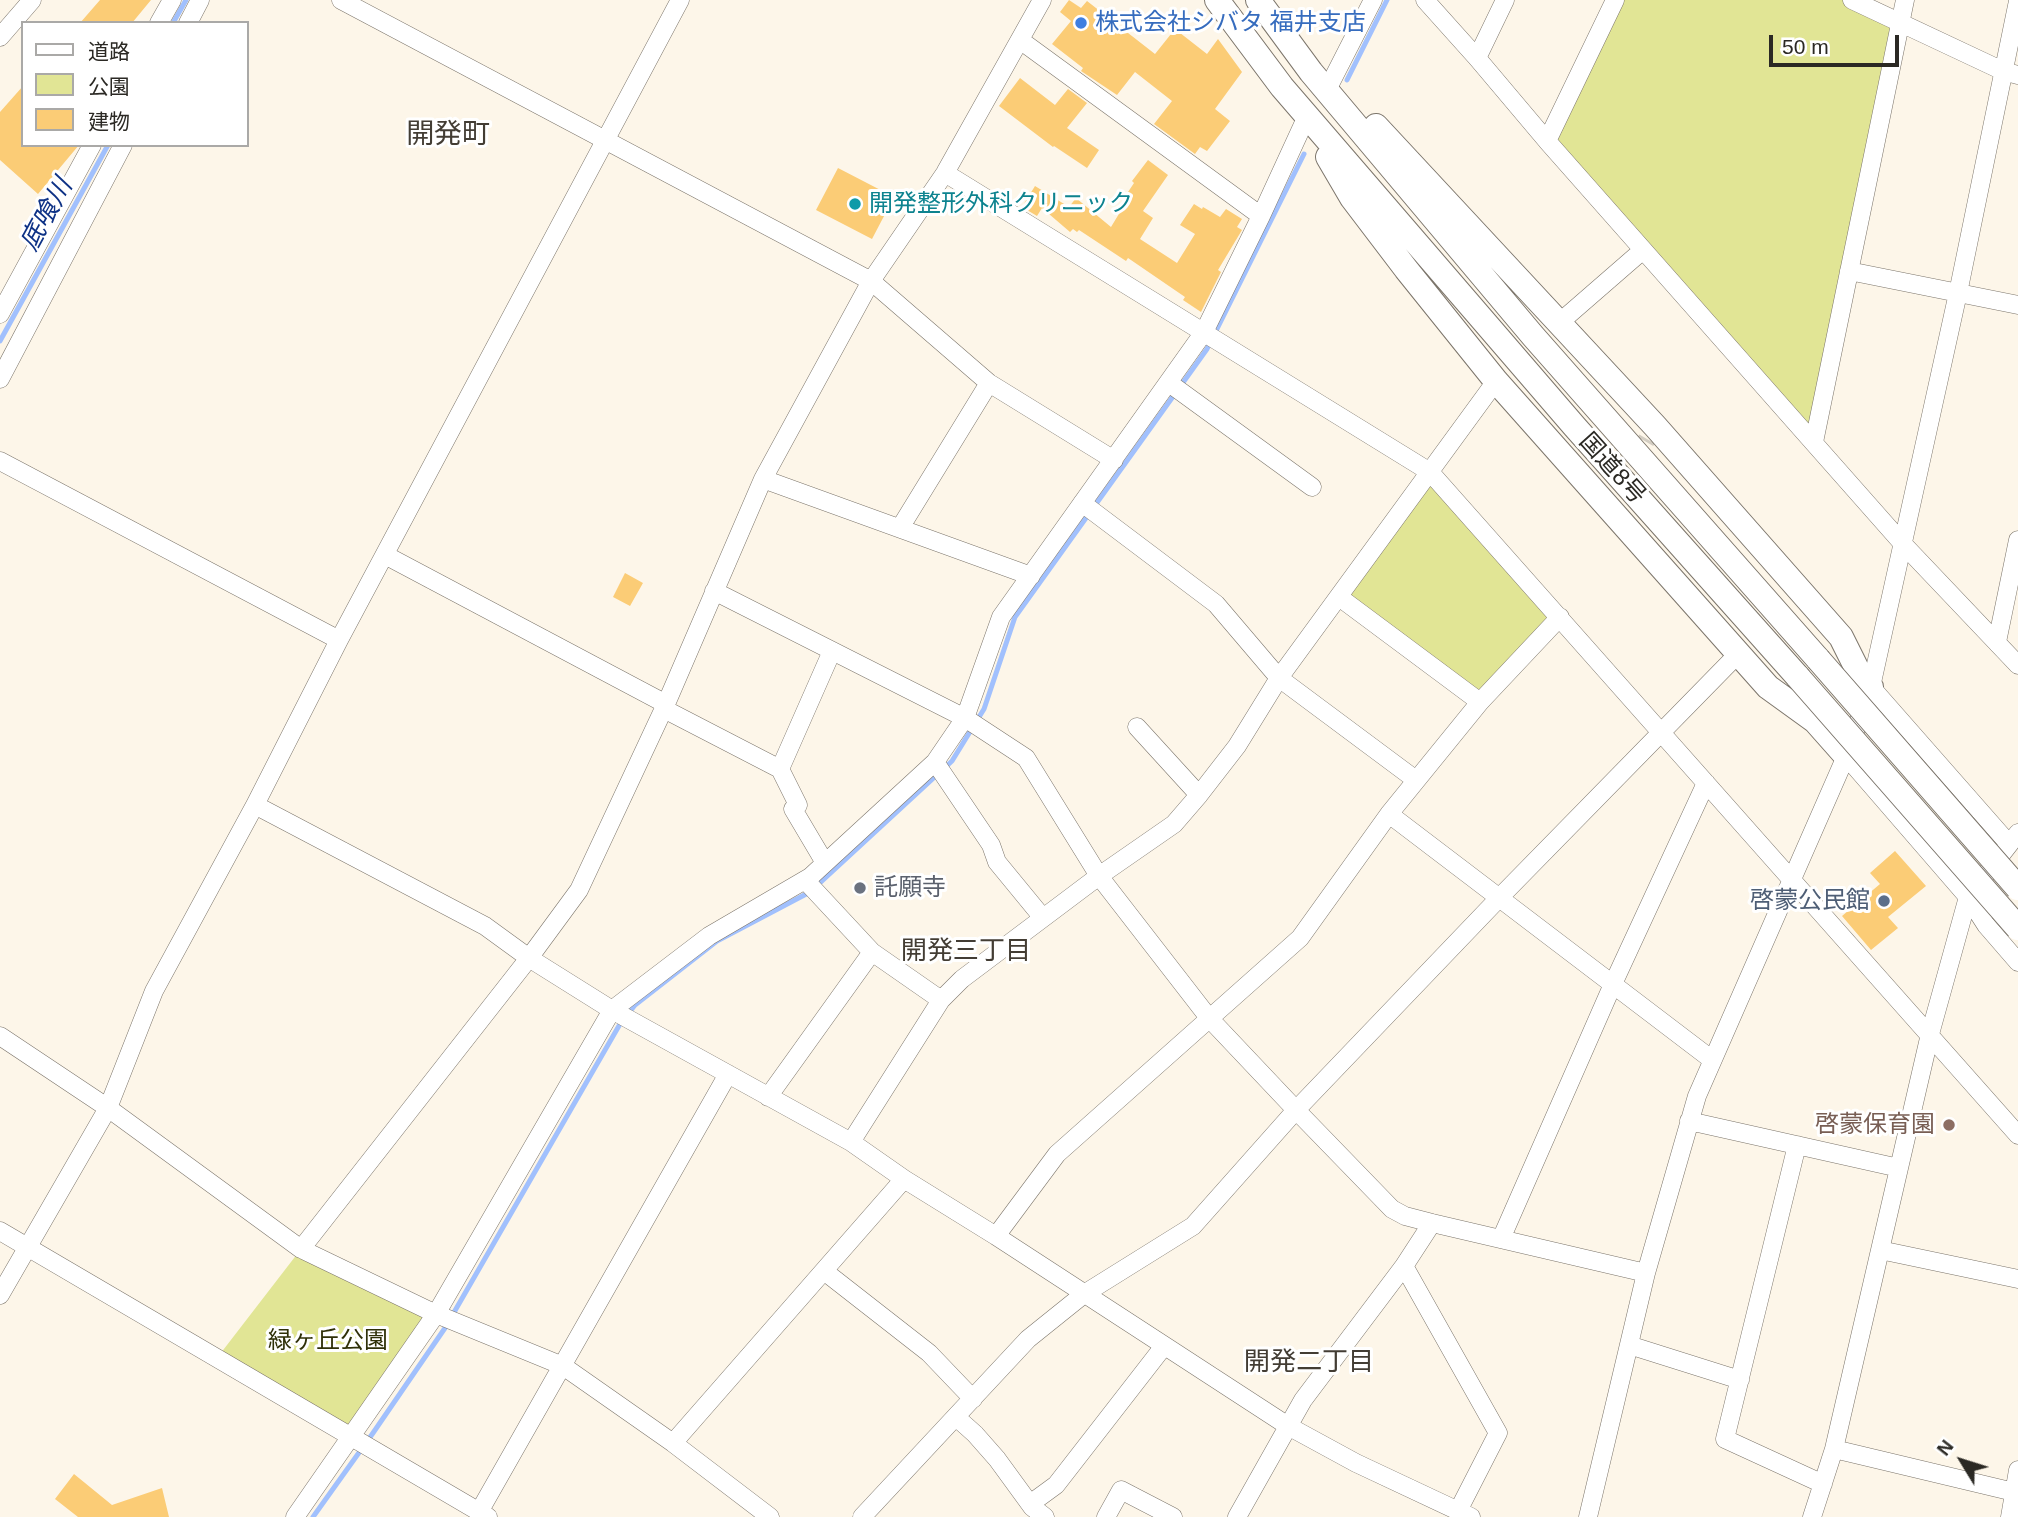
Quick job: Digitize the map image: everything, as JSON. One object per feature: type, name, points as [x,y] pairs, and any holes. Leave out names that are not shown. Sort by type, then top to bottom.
[{"type":"highway","name":"国道8号","points":[[1217,0],[1282,87],[1575,427],[2018,929]]},
{"type":"highway","name":"国道8号","points":[[1258,0],[1322,83],[1533,337],[2018,888]]},
{"type":"highway","points":[[1322,83],[1380,129],[1559,323],[1651,433],[1841,637],[1858,671],[1871,687]]},
{"type":"highway","points":[[1307,116],[1352,198],[1496,381],[1613,497],[1738,654],[1768,687],[1815,721],[1846,756]]},
{"type":"street","points":[[0,37],[32,0]]},
{"type":"street","points":[[160,21],[172,0]]},
{"type":"street","points":[[189,21],[200,0]]},
{"type":"street","points":[[341,0],[871,281],[989,383],[1114,460]]},
{"type":"street","points":[[0,1295],[108,1108],[154,991],[680,0]]},
{"type":"street","points":[[301,1249],[529,958],[579,890],[665,707],[763,479],[871,281],[945,173],[1042,0]]},
{"type":"street","points":[[1322,83],[1373,0]]},
{"type":"street","points":[[1424,0],[1903,544],[2018,665]]},
{"type":"street","points":[[1477,58],[1504,0]]},
{"type":"street","points":[[1547,141],[1615,0]]},
{"type":"street","points":[[1852,0],[2011,73]]},
{"type":"street","points":[[1814,442],[1905,0]]},
{"type":"street","points":[[1588,1517],[1646,1273],[1697,1096],[1846,756],[1871,687],[1958,293],[2011,73],[2018,1]]},
{"type":"street","points":[[1020,40],[1261,216]]},
{"type":"street","points":[[295,1517],[436,1314],[612,1010],[709,936],[805,880],[935,762],[965,718],[1001,617],[1204,332],[1307,116]]},
{"type":"street","points":[[0,314],[91,147]]},
{"type":"street","points":[[0,379],[122,147]]},
{"type":"street","points":[[945,173],[1430,472],[2018,1135]]},
{"type":"street","points":[[1559,323],[1643,250]]},
{"type":"street","points":[[1849,271],[2018,305]]},
{"type":"street","points":[[851,1142],[941,1000],[962,979],[1099,876],[1174,824],[1199,795],[1237,746],[1279,678],[1496,381]]},
{"type":"street","points":[[900,528],[989,383]]},
{"type":"street","points":[[1168,383],[1312,487]]},
{"type":"street","points":[[0,461],[339,640]]},
{"type":"street","points":[[763,479],[1031,576]]},
{"type":"street","points":[[1083,503],[1216,604],[1279,678],[1416,780]]},
{"type":"street","points":[[1997,642],[2018,540]]},
{"type":"street","points":[[385,555],[780,769],[798,805],[793,809],[825,863]]},
{"type":"street","points":[[715,591],[965,718],[1026,758],[1099,876],[1209,1018],[1392,1209],[1405,1216],[1432,1223],[1646,1273]]},
{"type":"street","points":[[1339,597],[1480,702]]},
{"type":"street","points":[[996,1236],[1057,1154],[1300,938],[1416,780],[1480,702],[1560,617]]},
{"type":"street","points":[[780,769],[832,651]]},
{"type":"street","points":[[862,1517],[1028,1339],[1084,1294],[1193,1226],[1296,1110],[1738,654]]},
{"type":"street","points":[[1812,1517],[1834,1448],[1930,1034],[1968,897],[2014,839],[1871,687]]},
{"type":"street","points":[[1137,727],[1199,795]]},
{"type":"street","points":[[1846,756],[1968,897],[1986,925],[2018,962]]},
{"type":"street","points":[[935,762],[990,845],[997,862],[1043,918]]},
{"type":"street","points":[[1501,1239],[1613,984],[1706,783]]},
{"type":"street","points":[[255,805],[485,926],[529,958],[612,1010],[851,1142],[904,1179],[1288,1426],[1356,1463],[1464,1514],[1499,1433],[1404,1266]]},
{"type":"street","points":[[1389,814],[1711,1059]]},
{"type":"street","points":[[805,880],[872,952],[941,1000]]},
{"type":"street","points":[[768,1097],[872,952]]},
{"type":"street","points":[[0,1036],[108,1108],[301,1249],[436,1314],[563,1366],[673,1443],[770,1517]]},
{"type":"street","points":[[0,1231],[484,1514],[563,1366],[728,1074]]},
{"type":"street","points":[[1689,1121],[1899,1168]]},
{"type":"street","points":[[1797,1145],[1725,1439],[1823,1484]]},
{"type":"street","points":[[673,1443],[904,1179]]},
{"type":"street","points":[[1237,1517],[1303,1400],[1404,1266],[1432,1223]]},
{"type":"street","points":[[1880,1250],[2018,1279]]},
{"type":"street","points":[[824,1271],[929,1353],[972,1399]]},
{"type":"street","points":[[1629,1345],[1740,1380]]},
{"type":"street","points":[[1030,1504],[1056,1485],[1164,1346]]},
{"type":"street","points":[[956,1417],[975,1434],[1030,1504],[1045,1517]]},
{"type":"street","points":[[1834,1448],[2014,1492]]},
{"type":"street","points":[[2010,1517],[2018,1470]]},
{"type":"street","points":[[1105,1517],[1121,1490],[1174,1517]]},
{"type":"green space","points":[[1615,0],[1852,0],[1900,23],[1814,442],[1547,141]]},
{"type":"green space","points":[[1426,478],[1560,617],[1480,702],[1342,594]]},
{"type":"green space","name":"緑ヶ丘公園","points":[[301,1249],[436,1314],[350,1437],[217,1358]]},
{"type":"building","points":[[100,0],[151,0],[134,21],[82,21]]},
{"type":"building","points":[[1069,0],[1081,8],[1087,1],[1155,54],[1175,29],[1207,54],[1218,39],[1242,72],[1215,109],[1230,121],[1207,151],[1200,147],[1195,154],[1154,124],[1172,101],[1135,72],[1117,95],[1081,71],[1083,68],[1052,44],[1071,21],[1060,12]]},
{"type":"building","points":[[1020,78],[1055,105],[1068,89],[1087,103],[1067,128],[1099,150],[1087,168],[1053,147],[999,106]]},
{"type":"building","points":[[21,88],[21,147],[77,147],[38,194],[0,160],[0,112]]},
{"type":"building","points":[[1148,160],[1168,175],[1143,211],[1153,218],[1140,239],[1177,263],[1195,234],[1180,225],[1194,204],[1220,217],[1226,209],[1242,219],[1237,227],[1242,230],[1218,270],[1221,272],[1201,312],[1183,300],[1185,297],[1128,258],[1126,261],[1079,230],[1077,232],[1073,229],[1070,232],[1042,208],[1037,216],[1022,207],[1035,186],[1069,207],[1076,198],[1111,227],[1131,194],[1128,192],[1134,183],[1132,181]]},
{"type":"building","name":"開発整形外科クリニック","points":[[838,168],[894,197],[872,239],[816,210]]},
{"type":"building","points":[[625,573],[643,583],[630,606],[613,597]]},
{"type":"building","name":"啓蒙公民館","points":[[1895,851],[1926,886],[1888,917],[1898,928],[1871,950],[1842,916],[1880,884],[1870,873]]},
{"type":"building","points":[[74,1474],[112,1505],[162,1488],[169,1517],[78,1517],[55,1499]]},
{"type":"waterway","name":"底喰川","points":[[174,21],[186,0]]},
{"type":"waterway","points":[[1347,80],[1387,0]]},
{"type":"waterway","name":"底喰川","points":[[0,341],[107,147]]},
{"type":"waterway","points":[[313,1517],[445,1328],[620,1024],[635,1005],[717,941],[810,892],[952,761],[984,709],[1015,617],[1207,349],[1304,154]]},
{"type":"tunnel","points":[[1618,488],[1647,439]]},
{"type":"place","name":"株式会社シバタ 福井支店","points":[[1081,23]]},
{"type":"place","name":"開発整形外科クリニック","points":[[855,204]]},
{"type":"place","name":"託願寺","points":[[860,888]]},
{"type":"place","name":"啓蒙公民館","points":[[1884,901]]},
{"type":"place","name":"啓蒙保育園","points":[[1949,1125]]},
{"type":"district","name":"開発町","points":[[448,135]]},
{"type":"district","name":"開発三丁目","points":[[966,952]]},
{"type":"district","name":"開発二丁目","points":[[1309,1363]]}]
